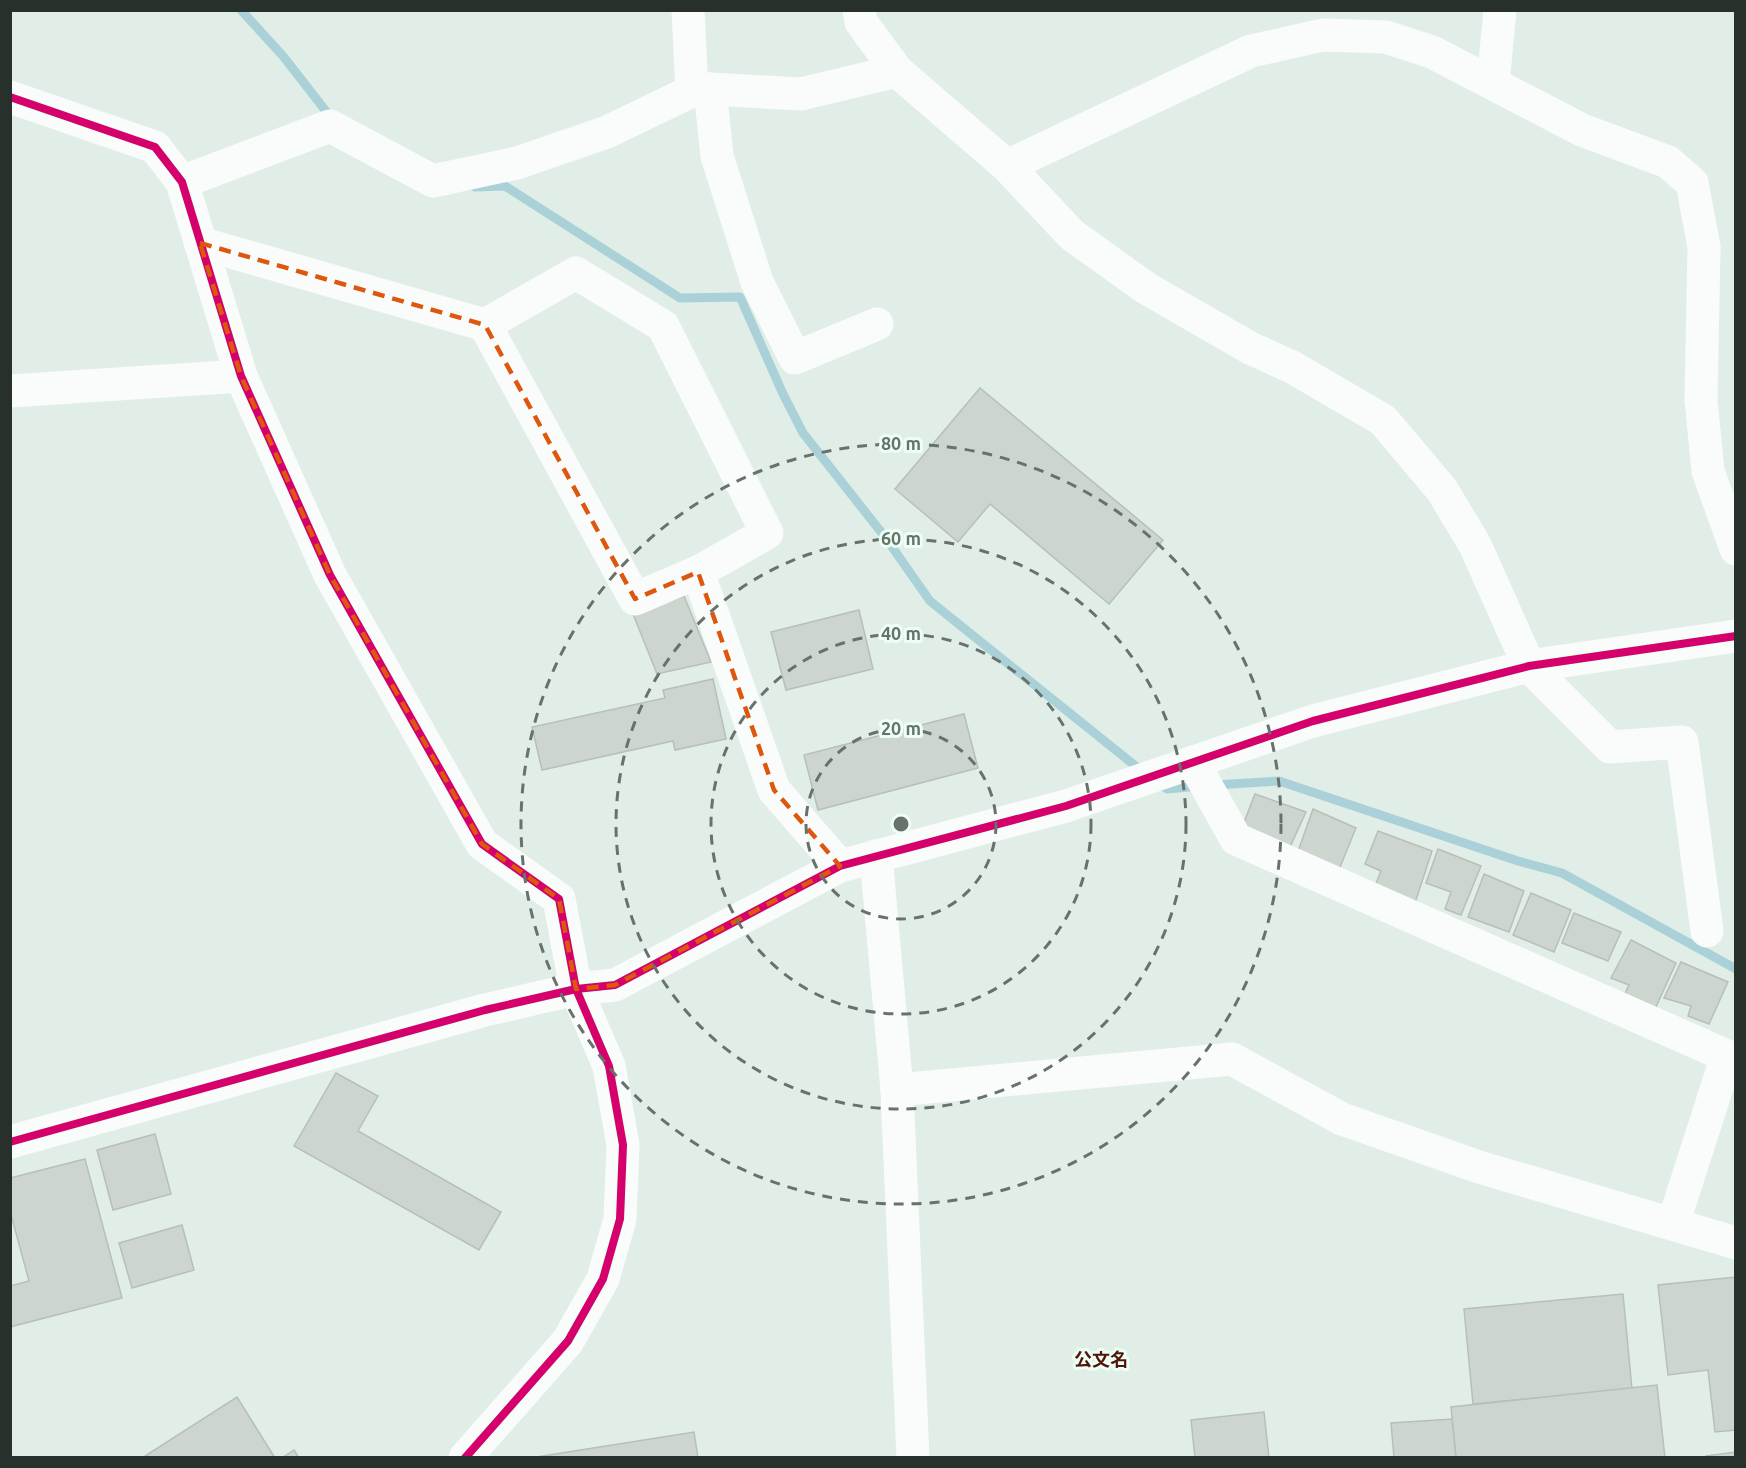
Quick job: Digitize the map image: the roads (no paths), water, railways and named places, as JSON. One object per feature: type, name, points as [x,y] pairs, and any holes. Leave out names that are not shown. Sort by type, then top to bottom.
[{"type":"street","points":[[688,10],[701,90],[717,156],[757,282],[795,357],[877,324]]},
{"type":"street","points":[[859,10],[861,22],[897,71],[1007,166],[1072,235],[1146,288],[1250,348],[1292,367],[1383,420],[1442,490],[1475,546],[1529,666],[1610,747],[1682,742],[1707,932]]},
{"type":"street","points":[[1493,83],[1500,10]]},
{"type":"street","points":[[1007,166],[1251,51],[1323,35],[1386,37],[1432,51],[1582,130],[1668,162],[1692,183],[1704,247],[1701,399],[1708,471],[1736,549]]},
{"type":"street","points":[[182,182],[330,126],[433,182],[517,163],[607,132],[701,90],[801,94],[897,71]]},
{"type":"street","points":[[10,97],[155,147],[182,182],[241,376],[330,575],[482,844],[559,900],[576,989],[609,1066],[623,1145],[620,1219],[603,1279],[568,1341],[465,1458]]},
{"type":"street","points":[[200,243],[485,325],[635,599],[698,572],[767,533],[663,326],[576,273],[485,325]]},
{"type":"street","points":[[10,391],[241,376]]},
{"type":"street","points":[[698,572],[774,790],[840,866]]},
{"type":"street","points":[[10,1142],[485,1010],[576,989],[615,986],[840,866],[1066,806],[1313,721],[1529,666],[1736,636]]},
{"type":"street","points":[[1192,762],[1236,839],[1727,1056],[1673,1224]]},
{"type":"street","points":[[876,855],[897,1090],[913,1458]]},
{"type":"street","points":[[897,1090],[1232,1059],[1342,1119],[1479,1167],[1736,1243]]},
{"type":"waterway","points":[[241,10],[283,56],[332,119]]},
{"type":"waterway","points":[[475,187],[505,186],[680,298],[740,297],[803,433],[885,537],[930,601],[1143,772]]},
{"type":"waterway","points":[[1214,785],[1279,781],[1518,861],[1562,873],[1736,969]]},
{"type":"waterway","points":[[1157,782],[1167,789],[1200,786]]},
{"type":"district","name":"公文名","points":[[1101,1359]]}]
